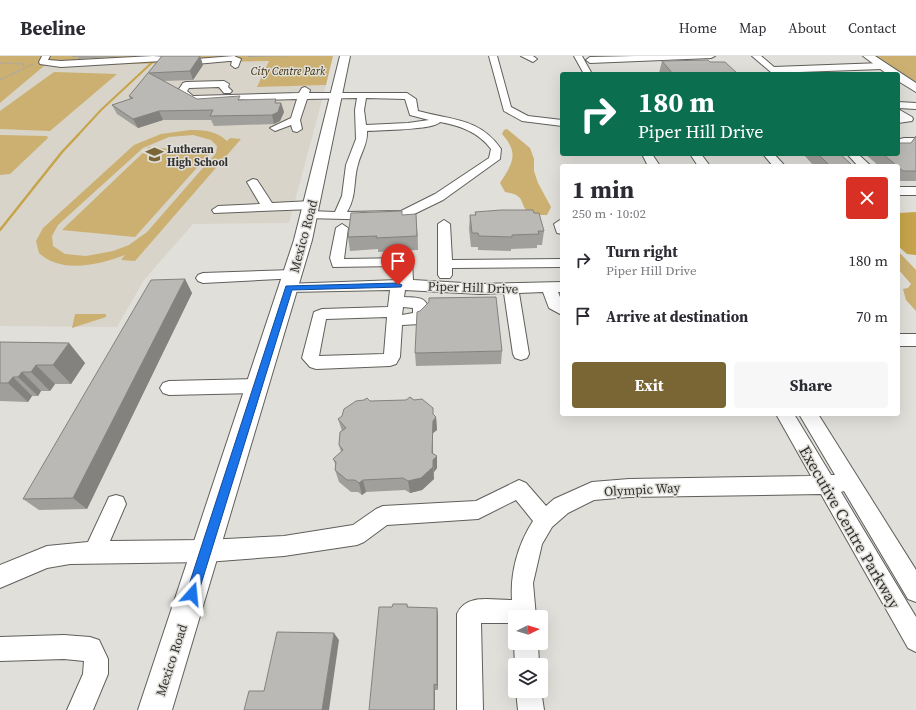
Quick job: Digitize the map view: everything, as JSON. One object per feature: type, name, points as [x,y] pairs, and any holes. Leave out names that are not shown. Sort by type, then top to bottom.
[{"type":"main road","name":"Mexico Road","points":[[155,710],[291,281],[311,210],[345,56]]},
{"type":"main road","points":[[868,56],[892,72]]},
{"type":"main road","points":[[900,77],[916,88]]},
{"type":"street","points":[[46,56],[42,62],[52,64],[162,58],[172,61],[206,61],[229,56],[237,59],[235,65]]},
{"type":"street","points":[[493,56],[507,109],[526,119],[560,123]]},
{"type":"street","points":[[578,56],[587,72]]},
{"type":"street","points":[[597,72],[589,58],[711,56]]},
{"type":"street","points":[[756,56],[772,70],[882,66]]},
{"type":"street","points":[[218,210],[268,207],[311,210],[340,221],[404,214],[439,197],[494,159],[496,150],[493,144],[478,130],[470,126],[442,121],[413,113],[411,99],[407,96],[363,95],[337,92],[191,99],[182,92],[293,90],[304,93]]},
{"type":"street","points":[[275,128],[296,124],[304,93]]},
{"type":"street","points":[[363,95],[360,100],[360,118],[362,128],[361,140],[352,165],[349,198],[340,221],[337,258],[338,264],[405,261],[402,285],[395,311],[392,357],[390,360],[316,362],[310,358],[319,316],[322,314],[395,311]]},
{"type":"street","points":[[900,105],[916,106]]},
{"type":"street","points":[[900,113],[908,119],[900,120]]},
{"type":"street","points":[[362,128],[408,126],[442,121]]},
{"type":"street","points":[[900,146],[904,141],[916,140]]},
{"type":"street","points":[[770,156],[776,164]]},
{"type":"street","points":[[854,156],[862,164]]},
{"type":"street","points":[[236,210],[253,182],[268,207]]},
{"type":"street","points":[[900,192],[916,191]]},
{"type":"street","points":[[444,224],[446,264],[444,287]]},
{"type":"street","points":[[446,264],[560,263]]},
{"type":"street","name":"Piper Hill Drive","points":[[203,278],[480,289],[556,287]]},
{"type":"street","points":[[556,287],[554,304],[560,308]]},
{"type":"street","points":[[511,288],[521,354]]},
{"type":"street","points":[[900,340],[916,340]]},
{"type":"street","points":[[169,388],[257,386]]},
{"type":"street","name":"Executive Centre Parkway","points":[[786,416],[916,640]]},
{"type":"street","name":"Executive Centre Parkway","points":[[809,416],[916,592]]},
{"type":"street","name":"Olympic Way","points":[[524,610],[522,583],[532,541],[545,520],[561,506],[592,492],[629,488],[825,484],[849,482]]},
{"type":"street","points":[[0,577],[27,564],[47,557],[94,552],[206,551],[284,546],[357,535],[383,516],[478,510],[519,489],[545,520]]},
{"type":"street","points":[[94,552],[116,504]]},
{"type":"street","points":[[470,710],[469,614],[474,611],[508,613]]},
{"type":"street","points":[[0,649],[64,647],[90,649],[95,656],[97,664],[95,674],[80,710]]},
{"type":"street","points":[[529,698],[530,710]]},
{"type":"path","points":[[0,63],[25,66],[23,69],[0,80]]},
{"type":"shaded area","name":"Lutheran High School","points":[[269,61],[258,87],[326,85],[289,223],[193,224],[144,280],[117,327],[0,326],[0,103],[44,66]]},
{"type":"shaded area","points":[[916,212],[916,255],[907,254],[900,248],[900,213]]},
{"type":"green space","name":"City Centre Park","points":[[0,56],[333,56],[326,85],[257,87],[269,61],[44,66],[0,103]]},
{"type":"green space","points":[[876,56],[916,56],[916,82]]},
{"type":"green space","points":[[54,72],[117,74],[50,131],[0,129],[0,111]]},
{"type":"green space","points":[[507,129],[530,148],[534,159],[534,171],[538,183],[551,207],[547,215],[530,215],[526,211],[519,197],[512,193],[505,192],[500,183],[511,164],[512,159],[511,147],[502,134],[504,130]]},
{"type":"green space","points":[[200,130],[215,133],[227,141],[230,138],[241,139],[135,261],[121,260],[125,255],[104,262],[80,266],[58,264],[48,260],[39,253],[36,241],[43,228],[134,145],[161,134]],"holes":[[[193,135],[211,140],[217,146],[216,153],[147,232],[129,245],[113,251],[86,256],[65,254],[53,246],[52,236],[58,225],[143,148],[169,137]]]},
{"type":"green space","points":[[0,135],[47,136],[48,138],[10,174],[0,175]]},
{"type":"green space","points":[[149,147],[211,152],[135,237],[62,230]]},
{"type":"green space","points":[[900,253],[916,270],[916,311],[906,300],[903,289],[908,288],[911,284],[900,271]]},
{"type":"green space","points":[[75,314],[106,314],[106,317],[72,328]]},
{"type":"building","points":[[162,56],[200,56],[190,71],[149,73],[197,99],[240,96],[238,100],[276,99],[275,103],[281,103],[278,112],[272,115],[210,116],[213,110],[159,111],[133,119],[112,105],[133,98],[129,96]]},
{"type":"building","points":[[708,60],[710,62],[725,62],[736,72],[671,72],[662,61]]},
{"type":"building","points":[[916,136],[916,171],[903,171],[900,169],[900,164],[895,164],[885,156],[900,156],[900,143],[911,143]]},
{"type":"building","points":[[820,156],[842,156],[851,164],[828,164]]},
{"type":"building","points":[[533,210],[534,213],[539,213],[544,231],[538,231],[539,234],[512,235],[512,237],[479,236],[478,233],[472,233],[470,215],[476,215],[475,212]]},
{"type":"building","points":[[402,211],[402,215],[416,214],[417,236],[376,238],[377,236],[348,237],[351,213]]},
{"type":"building","points":[[185,279],[73,498],[23,499],[151,280]]},
{"type":"building","points":[[496,297],[502,351],[415,353],[417,312],[429,302],[429,298]]},
{"type":"building","points":[[0,342],[69,343],[53,365],[36,365],[31,372],[22,372],[18,377],[13,377],[8,383],[0,383]]},
{"type":"building","points":[[410,397],[414,400],[422,399],[433,408],[433,414],[436,417],[433,421],[432,453],[437,456],[433,460],[433,467],[421,478],[408,481],[403,478],[363,480],[359,483],[355,480],[347,480],[335,470],[336,462],[333,459],[343,450],[339,445],[340,432],[346,428],[338,419],[342,416],[344,409],[356,401],[367,398],[370,401],[406,400]]},
{"type":"building","points":[[393,604],[407,604],[407,607],[437,608],[437,685],[434,684],[434,710],[369,710],[379,607],[392,607]]},
{"type":"building","points":[[277,632],[334,633],[322,710],[244,710],[249,691],[264,691]]},
{"type":"waterway","points":[[77,136],[101,110],[159,56]]},
{"type":"waterway","points":[[0,230],[62,152],[78,135]]},
{"type":"place","name":"Lutheran High School","points":[[154,155]]},
{"type":"route","points":[[192,594],[289,287],[398,285]]}]
